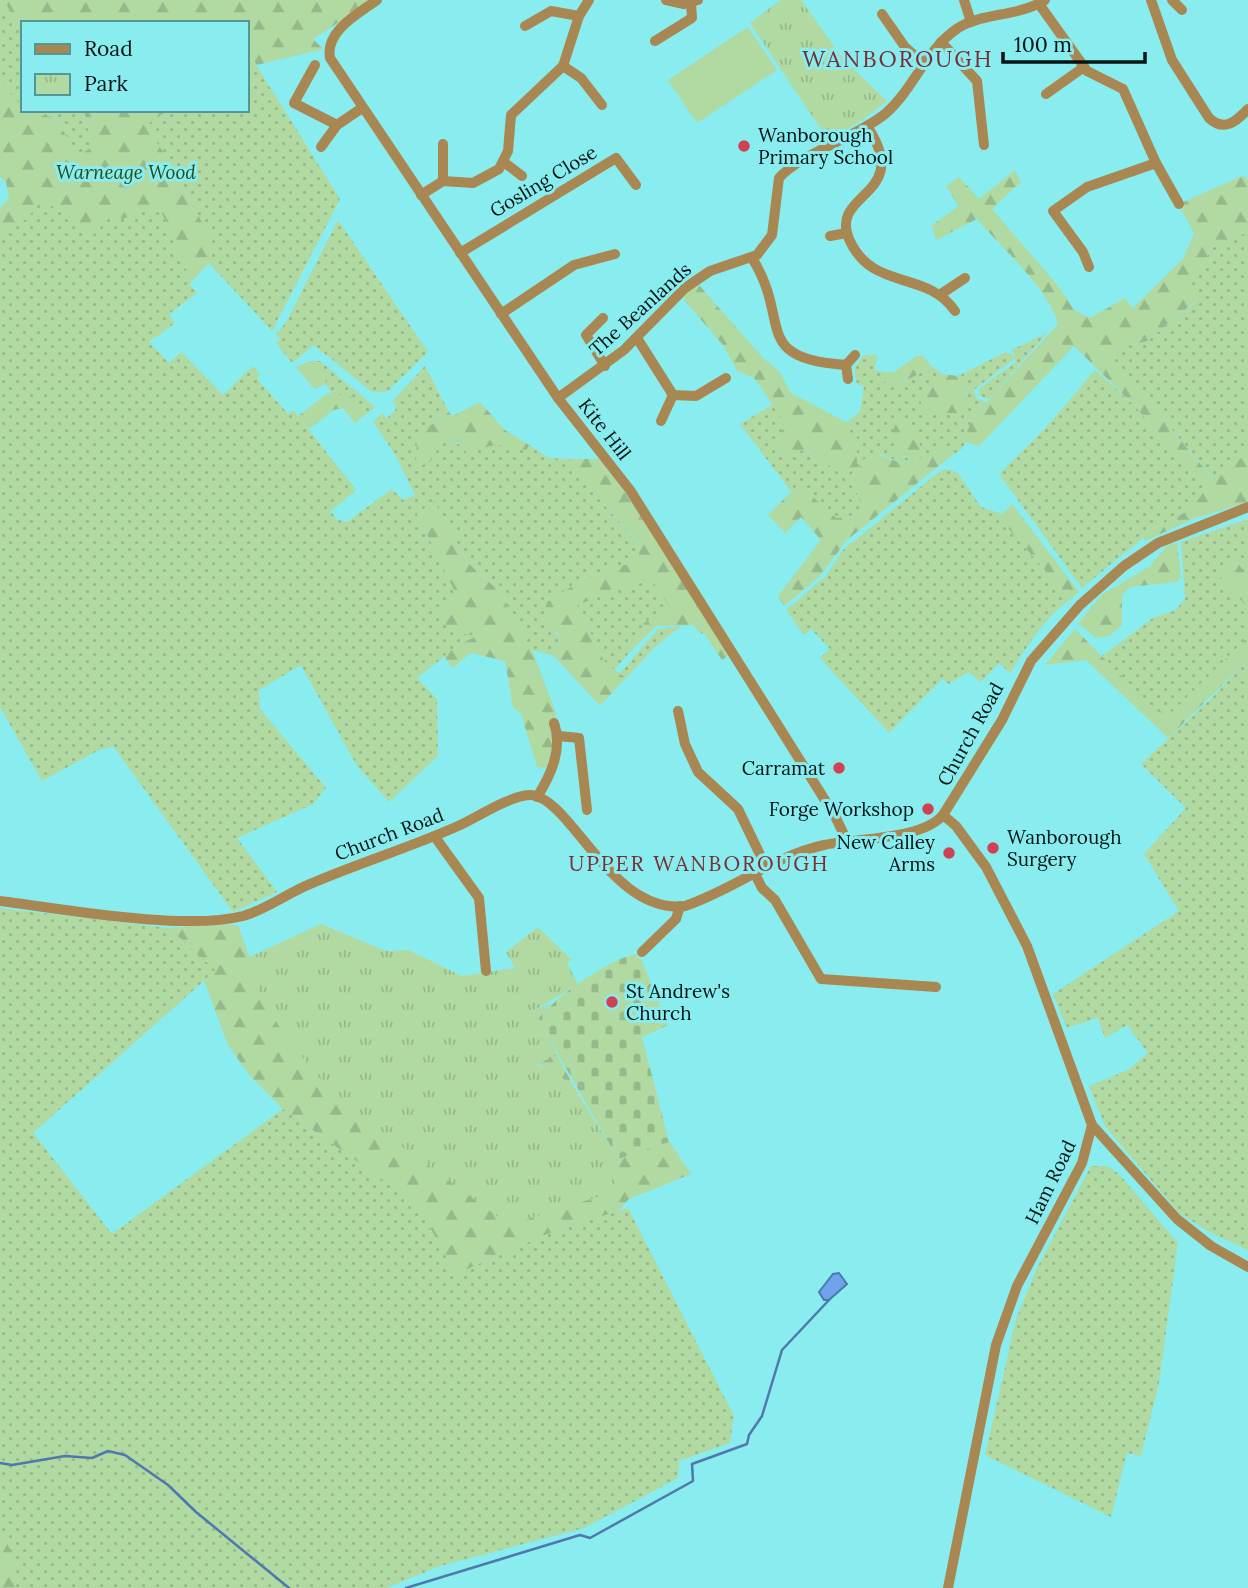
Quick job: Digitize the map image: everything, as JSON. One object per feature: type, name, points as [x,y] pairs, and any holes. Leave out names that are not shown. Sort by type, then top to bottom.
[{"type":"street","name":"Kite Hill","points":[[377,0],[344,25],[329,45],[330,58],[558,398],[630,490],[835,816],[847,841]]},
{"type":"street","points":[[421,195],[443,181],[480,181],[505,163],[509,120],[513,110],[563,66],[579,16],[589,0]]},
{"type":"street","points":[[655,41],[692,18],[695,2],[666,0]]},
{"type":"street","points":[[964,0],[971,22]]},
{"type":"street","points":[[1150,0],[1172,60],[1209,118],[1218,124],[1227,125],[1248,109]]},
{"type":"street","points":[[1172,0],[1182,10]]},
{"type":"street","points":[[846,365],[804,360],[785,349],[778,334],[769,289],[752,258],[762,250],[772,235],[779,178],[790,168],[867,126],[895,104],[941,42],[971,22],[1021,11],[1042,2],[1084,67],[1098,79],[1118,85],[1126,93],[1156,163],[1179,204]]},
{"type":"street","points":[[525,26],[551,10],[579,16]]},
{"type":"street","points":[[883,23],[924,64]]},
{"type":"street","points":[[941,42],[977,82],[984,145]]},
{"type":"street","points":[[314,65],[294,103],[337,125]]},
{"type":"street","points":[[563,66],[582,78],[602,105]]},
{"type":"street","points":[[1046,94],[1084,67]]},
{"type":"street","points":[[321,147],[337,125],[362,108]]},
{"type":"street","points":[[867,126],[882,153],[882,170],[875,184],[853,207],[849,237],[868,265],[880,274],[921,285],[941,295],[955,312]]},
{"type":"street","points":[[443,144],[443,181]]},
{"type":"street","name":"Gosling Close","points":[[460,253],[616,158],[636,185]]},
{"type":"street","points":[[505,163],[522,176]]},
{"type":"street","points":[[1089,267],[1083,252],[1049,214],[1087,187],[1156,163]]},
{"type":"street","points":[[830,236],[849,237]]},
{"type":"street","points":[[501,314],[575,265],[615,254]]},
{"type":"street","name":"The Beanlands","points":[[558,398],[605,366],[637,338],[685,288],[713,269],[752,258]]},
{"type":"street","points":[[941,295],[965,278]]},
{"type":"street","points":[[603,318],[586,335],[605,366]]},
{"type":"street","points":[[637,338],[673,395]]},
{"type":"street","points":[[846,365],[855,355]]},
{"type":"street","points":[[846,365],[848,379]]},
{"type":"street","points":[[673,395],[696,396],[726,378]]},
{"type":"street","points":[[661,421],[673,395]]},
{"type":"street","name":"Church Road","points":[[680,906],[809,849],[908,832],[935,823],[943,815],[1002,720],[1031,661],[1080,605],[1124,566],[1158,543],[1248,507]]},
{"type":"street","points":[[678,711],[685,744],[698,772],[738,809],[766,867]]},
{"type":"street","points":[[554,723],[559,736],[553,769],[537,797],[550,805],[635,894],[664,906],[680,906],[676,919],[642,952]]},
{"type":"street","points":[[559,736],[579,738],[587,810]]},
{"type":"street","name":"Church Road","points":[[0,901],[185,919],[241,916],[317,881],[435,836],[514,799],[537,797]]},
{"type":"street","name":"Ham Road","points":[[943,815],[956,826],[986,867],[1021,935],[1092,1125],[1089,1146],[1082,1163],[1017,1286],[996,1345],[948,1588]]},
{"type":"street","points":[[435,836],[479,898],[486,971]]},
{"type":"street","points":[[754,872],[762,888],[775,900],[821,979],[936,986]]},
{"type":"street","points":[[1092,1125],[1177,1219],[1211,1246],[1248,1267]]},
{"type":"green space","points":[[0,0],[373,0],[313,39],[323,49],[257,65],[253,60],[248,62],[248,21],[21,21],[21,30],[14,22],[7,5],[0,5]]},
{"type":"green space","points":[[781,0],[801,0],[844,60],[887,101],[861,121],[828,140],[750,23]]},
{"type":"green space","points":[[0,5],[7,5],[14,22],[21,30],[21,108],[0,82]]},
{"type":"green space","points":[[748,27],[777,70],[697,123],[668,80]]},
{"type":"green space","points":[[253,60],[340,199],[272,331],[209,263],[213,247],[174,166],[151,135],[147,124],[165,112],[248,112],[248,62]]},
{"type":"green space","name":"Warneage Wood","points":[[0,82],[21,105],[21,112],[54,117],[79,155],[92,147],[84,112],[165,112],[148,124],[151,135],[174,166],[214,247],[209,263],[193,280],[175,253],[171,229],[157,206],[123,219],[110,217],[93,235],[42,199],[28,217],[0,239],[0,208],[9,198],[6,182],[0,177]]},
{"type":"green space","points":[[27,112],[84,112],[92,147],[79,155],[54,117],[40,118]]},
{"type":"green space","points":[[1015,170],[1021,182],[992,209],[1059,287],[1074,310],[1090,318],[1125,298],[1133,308],[1183,259],[1194,234],[1179,204],[1244,175],[1248,180],[1248,232],[1213,247],[1189,287],[1198,299],[1147,341],[1118,348],[1112,358],[1213,479],[1248,453],[1248,502],[1195,518],[1145,541],[1142,534],[1190,510],[1206,489],[1135,406],[1074,346],[979,446],[964,442],[972,418],[1058,324],[1045,297],[1023,268],[977,219],[936,240],[932,225],[959,206],[946,186],[959,177],[979,199]]},
{"type":"green space","points":[[42,199],[123,219],[157,206],[171,229],[175,253],[193,280],[189,284],[197,293],[169,314],[175,323],[149,342],[169,363],[181,352],[223,395],[253,366],[260,375],[257,379],[288,414],[293,410],[356,490],[331,511],[336,519],[347,522],[392,489],[403,500],[415,495],[397,458],[373,421],[382,414],[387,418],[397,408],[392,402],[425,366],[449,412],[431,424],[431,461],[445,437],[466,448],[507,444],[526,451],[529,445],[549,458],[570,459],[589,487],[641,547],[638,557],[630,563],[582,580],[547,602],[553,630],[561,639],[552,649],[554,656],[532,650],[501,593],[468,563],[434,501],[417,514],[456,594],[436,610],[478,636],[460,644],[417,678],[437,699],[438,756],[389,802],[357,766],[301,665],[259,690],[260,709],[326,788],[313,804],[237,838],[277,892],[233,912],[113,746],[97,751],[42,781],[0,707],[0,239],[28,217]]},
{"type":"green space","points":[[338,220],[428,352],[387,392],[372,392],[314,345],[292,363],[276,343],[280,339],[276,335],[287,321]]},
{"type":"green space","points":[[1248,232],[1248,453],[1214,479],[1112,359],[1118,348],[1147,341],[1198,300],[1189,287],[1213,247]]},
{"type":"green space","points":[[699,285],[764,359],[779,371],[791,393],[846,422],[857,437],[857,467],[845,476],[806,449],[787,456],[780,455],[775,444],[785,425],[754,378],[737,371],[723,345],[684,300],[686,293]]},
{"type":"green space","points":[[1047,333],[989,399],[978,395],[980,388],[1016,362],[1012,350]]},
{"type":"green space","points":[[1006,352],[1014,359],[974,390],[976,398],[986,402],[972,418],[963,448],[951,456],[944,449],[905,464],[880,454],[853,484],[863,508],[849,517],[836,518],[809,493],[796,488],[791,491],[740,424],[774,404],[785,425],[775,444],[787,456],[805,449],[845,476],[857,449],[855,436],[846,422],[860,412],[864,386],[857,385],[854,368],[864,355],[877,355],[875,370],[885,372],[883,380],[901,383],[932,367],[942,374],[921,395],[930,413],[959,413],[967,393],[958,376]],"holes":[[[911,422],[921,449],[910,459],[901,456]]]},
{"type":"green space","points":[[916,356],[923,356],[932,367],[901,383],[887,384],[883,380],[885,372],[894,372]]},
{"type":"green space","points":[[311,361],[320,361],[375,407],[366,414],[355,397],[332,394]]},
{"type":"green space","points":[[311,361],[327,383],[314,389],[296,367]]},
{"type":"green space","points":[[1095,370],[1135,406],[1206,489],[1190,510],[1142,534],[1143,538],[1082,588],[999,474],[1043,431]]},
{"type":"green space","points":[[942,374],[958,376],[963,386],[966,394],[959,413],[930,413],[921,407],[921,395]]},
{"type":"green space","points":[[328,393],[355,397],[366,414],[355,423],[343,408],[333,410],[309,429],[298,416]]},
{"type":"green space","points":[[480,402],[505,430],[529,445],[526,451],[496,445],[467,453],[459,443],[445,437],[431,461],[416,468],[417,435],[449,412],[452,416]]},
{"type":"green space","points":[[907,418],[919,439],[921,454],[910,459],[898,453],[890,436],[897,422]]},
{"type":"green space","points":[[944,449],[951,456],[847,540],[819,577],[784,606],[778,596],[821,540],[801,517],[785,533],[768,515],[796,487],[809,493],[836,518],[849,517],[863,507],[853,484],[862,462],[867,457],[878,455],[905,464]]},
{"type":"green space","points":[[570,459],[599,459],[651,530],[729,655],[722,660],[704,633],[701,634],[693,625],[656,626],[629,653],[644,623],[669,607],[651,578],[577,605],[604,661],[626,678],[600,706],[554,656],[552,649],[561,639],[558,633],[546,629],[544,616],[547,602],[582,580],[630,563],[638,557],[641,546],[589,487]]},
{"type":"green space","points":[[945,469],[957,472],[981,507],[1002,514],[1007,527],[1071,599],[1045,623],[1010,673],[999,663],[981,682],[968,672],[949,684],[942,679],[889,733],[820,658],[830,649],[811,629],[804,635],[786,610],[825,577],[842,551]]},
{"type":"green space","points":[[434,501],[468,563],[501,593],[532,650],[556,713],[550,764],[546,768],[537,767],[521,714],[513,707],[505,661],[471,653],[452,668],[444,656],[477,636],[451,632],[435,610],[456,594],[417,514]]},
{"type":"green space","points":[[1012,504],[1079,592],[1071,599],[1007,527],[1002,514]]},
{"type":"green space","points":[[1248,519],[1248,576],[1233,557],[1217,573],[1248,608],[1248,637],[1170,714],[1155,710],[1101,657],[1153,618],[1176,610],[1185,598],[1181,542]]},
{"type":"green space","points":[[1177,543],[1181,578],[1176,582],[1130,587],[1122,595],[1122,625],[1109,636],[1096,638],[1078,623],[1102,595],[1150,566],[1167,546]]},
{"type":"green space","points":[[1233,557],[1248,576],[1248,608],[1217,573]]},
{"type":"green space","points":[[651,578],[669,607],[644,623],[629,653],[614,670],[604,661],[577,605]]},
{"type":"green space","points":[[681,626],[656,646],[626,678],[620,673],[658,629]]},
{"type":"green space","points":[[1075,629],[1155,710],[1170,714],[1248,637],[1248,660],[1168,738],[1086,660],[1045,665]]},
{"type":"green space","points":[[1248,660],[1248,1250],[1211,1233],[1179,1213],[1105,1126],[1089,1086],[1128,1070],[1148,1053],[1127,1025],[1105,1038],[1098,1018],[1067,1028],[1053,994],[1179,911],[1144,854],[1186,808],[1141,764],[1211,699]]},
{"type":"green space","points":[[0,908],[169,928],[216,970],[33,1133],[112,1234],[283,1109],[417,1204],[456,1274],[544,1235],[628,1208],[734,1416],[730,1443],[679,1461],[678,1478],[584,1528],[440,1566],[386,1588],[0,1588]]},
{"type":"green space","points":[[211,924],[238,925],[249,957],[243,960],[433,1168],[509,1225],[618,1174],[618,1159],[669,1141],[691,1174],[629,1199],[618,1211],[544,1235],[456,1274],[417,1204],[283,1109],[250,1076],[228,1045],[204,980],[215,970],[169,928]]},
{"type":"green space","points":[[321,924],[386,951],[408,950],[462,976],[515,968],[506,952],[538,927],[572,960],[567,963],[578,985],[534,1010],[557,1055],[536,1065],[553,1071],[574,1087],[618,1159],[618,1174],[610,1193],[509,1225],[337,1099],[283,1034],[243,960]]},
{"type":"green space","points":[[635,954],[642,961],[668,1025],[642,1037],[669,1142],[618,1159],[538,1019],[583,980],[610,964]]},
{"type":"green space","points":[[551,1003],[538,1019],[574,1087],[531,1059],[533,1011]]},
{"type":"green space","points":[[1091,1166],[1107,1166],[1119,1174],[1178,1243],[1159,1383],[1141,1456],[1127,1453],[1111,1517],[985,1455],[1016,1319],[1038,1266]]},
{"type":"green space","points":[[0,1531],[17,1562],[15,1588],[0,1588]]},
{"type":"water","points":[[839,1273],[847,1284],[829,1300],[824,1300],[819,1292],[833,1274]]},
{"type":"waterway","points":[[406,1588],[580,1535],[590,1538],[693,1481],[692,1464],[747,1444],[749,1435],[762,1416],[782,1350],[829,1300]]},
{"type":"waterway","points":[[0,1463],[12,1465],[65,1456],[92,1458],[108,1451],[125,1455],[168,1485],[196,1512],[289,1588]]},
{"type":"place","name":"Wanborough Primary School","points":[[744,146]]},
{"type":"place","name":"Carramat","points":[[839,768]]},
{"type":"place","name":"Forge Workshop","points":[[928,809]]},
{"type":"place","name":"Wanborough Surgery","points":[[993,848]]},
{"type":"place","name":"New Calley Arms","points":[[949,853]]},
{"type":"place","name":"St Andrew's Church","points":[[612,1002]]},
{"type":"district","name":"WANBOROUGH","points":[[898,58]]},
{"type":"district","name":"UPPER WANBOROUGH","points":[[699,863]]}]
